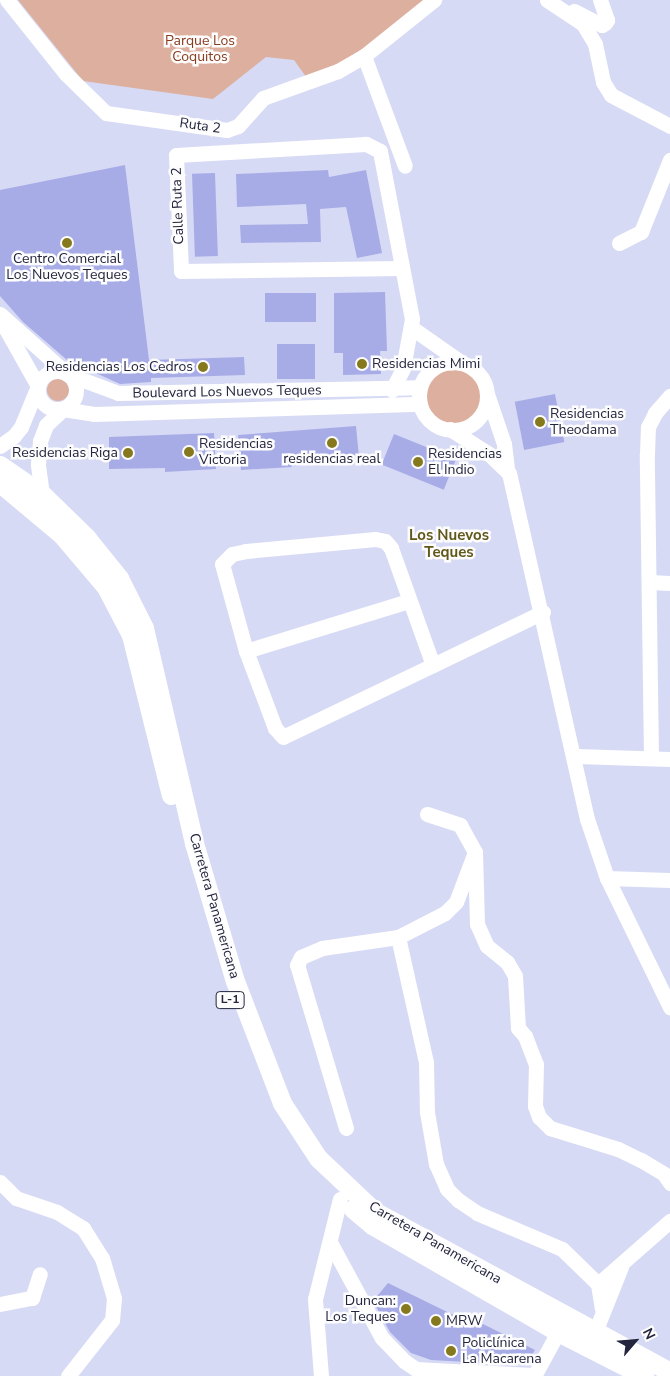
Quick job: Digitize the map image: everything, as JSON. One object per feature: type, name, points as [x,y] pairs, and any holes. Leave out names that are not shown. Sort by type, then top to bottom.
[{"type":"main road","name":"Carretera Panamericana","points":[[0,465],[42,494],[86,537],[119,578],[144,628],[194,843],[235,981],[282,1103],[318,1158],[374,1211],[670,1372]]},
{"type":"main road","name":"Carretera Panamericana","points":[[0,483],[62,535],[106,587],[131,636],[183,845],[224,985],[274,1107],[306,1165],[340,1199],[372,1225],[558,1332],[644,1376]]},
{"type":"street","name":"Ruta 2","points":[[7,0],[66,74],[106,113],[227,130],[238,126],[263,98],[338,71],[364,56],[434,0]]},
{"type":"street","points":[[547,0],[566,9],[580,12],[602,25],[607,20],[600,0]]},
{"type":"street","points":[[566,9],[583,24],[595,44],[602,82],[611,95],[670,126]]},
{"type":"street","points":[[364,56],[405,166]]},
{"type":"street","name":"Calle Ruta 2","points":[[402,268],[181,271],[176,155],[374,146],[380,151],[402,268],[412,324]]},
{"type":"street","points":[[619,244],[641,232],[670,160]]},
{"type":"street","name":"Boulevard Los Nuevos Teques","points":[[0,314],[68,374],[99,387],[131,394],[420,388]]},
{"type":"street","points":[[0,318],[38,386],[44,404],[63,409]]},
{"type":"street","points":[[392,390],[403,368],[406,343],[412,324],[445,354],[471,367],[479,374],[504,444],[507,469],[543,612],[576,756],[587,818],[607,878],[670,1007]]},
{"type":"street","points":[[471,367],[462,363],[440,364],[431,370],[420,388],[420,404],[432,422],[450,429],[507,469]]},
{"type":"street","points":[[0,446],[14,436],[21,427],[38,386],[50,372],[68,374],[75,383],[76,395],[46,426],[40,442],[38,464],[42,494]]},
{"type":"street","points":[[94,414],[87,409],[84,395],[91,389],[99,387]]},
{"type":"street","points":[[450,429],[474,422],[484,410],[486,391]]},
{"type":"street","points":[[650,758],[648,427],[654,413],[670,396]]},
{"type":"street","name":"Boulevard Los Nuevos Teques","points":[[63,409],[94,414],[420,404]]},
{"type":"street","points":[[433,664],[391,548],[385,541],[232,554],[222,564],[246,651],[275,728],[283,737],[543,612]]},
{"type":"street","points":[[650,582],[670,583]]},
{"type":"street","points":[[246,651],[409,601]]},
{"type":"street","points":[[576,756],[670,759]]},
{"type":"street","points":[[427,814],[460,825],[475,852],[477,924],[487,946],[507,962],[515,976],[518,1028],[525,1036],[536,1064],[534,1106],[539,1118],[550,1128],[618,1149],[641,1160],[664,1174],[670,1183]]},
{"type":"street","points":[[346,1128],[297,966],[301,957],[322,948],[398,937],[445,913],[456,902],[475,852]]},
{"type":"street","points":[[607,878],[670,880]]},
{"type":"street","points":[[398,937],[426,1062],[427,1112],[436,1164],[447,1189],[477,1213],[562,1249],[598,1284],[602,1308]]},
{"type":"street","points":[[0,1182],[16,1198],[56,1212],[84,1228],[102,1258],[114,1298],[112,1320],[68,1376]]},
{"type":"street","points":[[321,1376],[315,1300],[340,1199]]},
{"type":"street","points":[[598,1284],[622,1266],[670,1221]]},
{"type":"street","points":[[330,1242],[382,1338],[404,1361],[416,1369],[534,1376],[558,1332]]},
{"type":"street","points":[[595,1332],[602,1308],[622,1266]]},
{"type":"street","points":[[0,1304],[32,1298],[40,1274]]},
{"type":"green space","name":"Parque Los Coquitos","points":[[18,0],[428,0],[349,62],[309,81],[294,60],[266,57],[213,99],[83,81]]},
{"type":"green space","points":[[454,363],[467,366],[477,373],[484,383],[487,396],[484,409],[477,419],[467,426],[454,429],[441,426],[431,419],[424,409],[421,396],[424,383],[431,373],[441,366]]},
{"type":"green space","points":[[54,379],[62,379],[69,386],[69,394],[62,401],[54,401],[47,394],[47,386]]},
{"type":"building","name":"Centro Comercial Los Nuevos Teques","points":[[125,165],[149,360],[244,357],[245,375],[151,378],[151,382],[120,384],[67,360],[23,322],[0,296],[0,190]]},
{"type":"building","points":[[328,170],[329,177],[366,170],[382,253],[357,258],[346,207],[320,209],[321,242],[241,243],[240,225],[308,224],[306,204],[237,207],[236,174]]},
{"type":"building","points":[[215,173],[218,256],[195,257],[192,174]]},
{"type":"building","points":[[385,292],[387,351],[380,351],[381,374],[343,375],[343,353],[334,353],[334,293]]},
{"type":"building","points":[[265,293],[316,293],[316,322],[265,322]]},
{"type":"building","points":[[277,344],[315,344],[315,379],[277,379]]},
{"type":"building","name":"Residencias Theodama","points":[[555,394],[564,442],[524,450],[515,402]]},
{"type":"building","points":[[356,426],[359,457],[291,461],[292,467],[241,470],[238,435]]},
{"type":"building","points":[[214,433],[216,469],[165,472],[165,468],[109,469],[109,437]]},
{"type":"building","name":"Residencias El Indio","points":[[394,434],[456,459],[444,490],[382,465]]},
{"type":"building","points":[[388,1283],[480,1328],[483,1324],[535,1350],[529,1359],[518,1365],[431,1360],[411,1353],[390,1332],[373,1301]]},
{"type":"place","name":"Centro Comercial Los Nuevos Teques","points":[[67,243]]},
{"type":"place","name":"Residencias Mimi","points":[[362,364]]},
{"type":"place","name":"Residencias Los Cedros","points":[[203,367]]},
{"type":"place","name":"Residencias Theodama","points":[[540,422]]},
{"type":"place","name":"residencias real","points":[[332,443]]},
{"type":"place","name":"Residencias Victoria","points":[[189,452]]},
{"type":"place","name":"Residencias Riga","points":[[128,453]]},
{"type":"place","name":"Residencias El Indio","points":[[418,462]]},
{"type":"place","name":"Duncan: Los Teques","points":[[406,1309]]},
{"type":"place","name":"MRW","points":[[436,1321]]},
{"type":"place","name":"Policlínica La Macarena","points":[[451,1351]]},
{"type":"district","name":"Los Nuevos Teques","points":[[449,544]]}]
